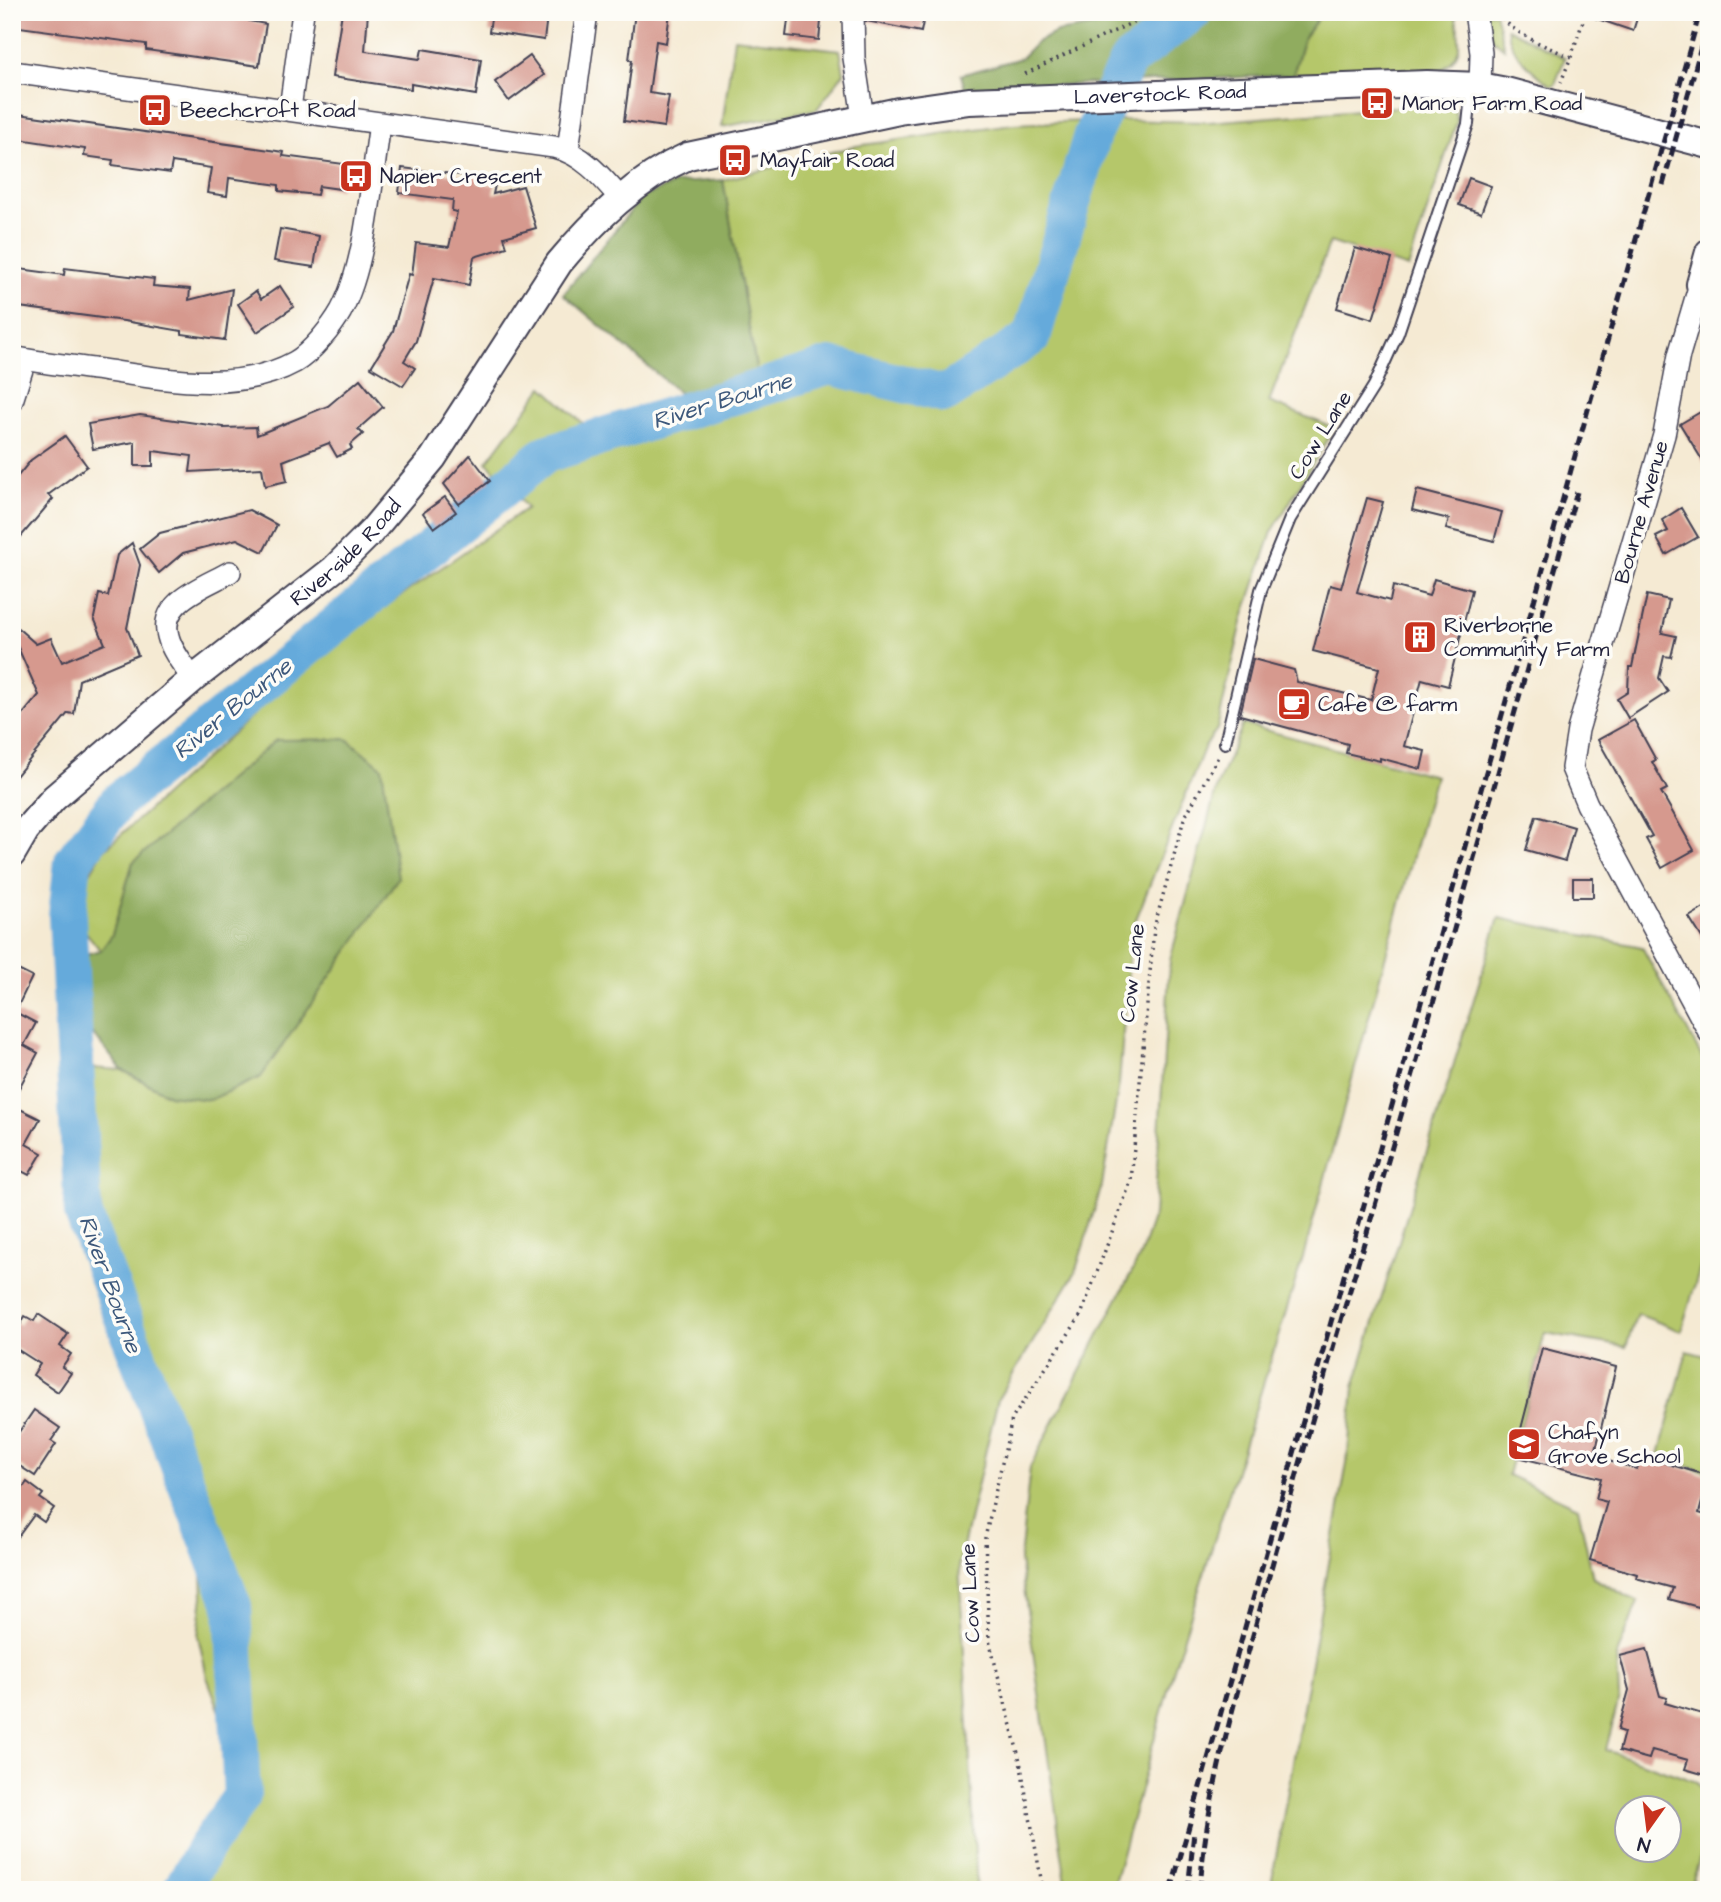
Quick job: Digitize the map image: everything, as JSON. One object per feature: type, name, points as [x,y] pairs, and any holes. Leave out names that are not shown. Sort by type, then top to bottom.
[{"type":"street","points":[[290,110],[303,12]]},
{"type":"street","points":[[568,150],[587,12]]},
{"type":"street","points":[[853,12],[854,58],[863,118]]},
{"type":"street","points":[[1475,12],[1482,53],[1476,86]]},
{"type":"street","points":[[12,72],[568,150],[587,163],[621,199]]},
{"type":"street","name":"Laverstock Road","points":[[621,199],[650,176],[688,156],[932,105],[1004,98],[1427,84],[1476,86],[1552,103],[1709,145]]},
{"type":"street","points":[[12,401],[18,358],[170,380],[217,381],[257,376],[296,361],[327,332],[341,311],[350,289],[365,225],[380,124]]},
{"type":"street","name":"Riverside Road","points":[[12,854],[19,829],[193,679],[334,569],[371,532],[433,458],[559,263],[581,237],[621,199]]},
{"type":"street","name":"Bourne Avenue","points":[[1709,252],[1704,288],[1679,355],[1664,435],[1578,730],[1572,768],[1587,804],[1709,1031]]},
{"type":"street","points":[[193,679],[168,637],[166,624],[169,613],[176,603],[230,572]]},
{"type":"lane","name":"Cow Lane","points":[[1225,743],[1261,590],[1290,519],[1374,386],[1398,333],[1468,124],[1476,86]]},
{"type":"path","points":[[1004,98],[1014,79],[1153,12]]},
{"type":"path","points":[[1500,12],[1503,21],[1531,39],[1571,57]]},
{"type":"path","points":[[1552,103],[1586,12]]},
{"type":"path","name":"Cow Lane","points":[[1043,1890],[1020,1761],[989,1640],[985,1538],[1012,1419],[1081,1315],[1131,1181],[1154,928],[1184,819],[1225,743]]},
{"type":"green space","points":[[1127,12],[1323,12],[1304,37],[1293,75],[965,89],[961,75],[1021,58],[1037,42],[1057,32],[1094,26]]},
{"type":"green space","points":[[1323,12],[1455,12],[1458,52],[1441,70],[1293,75],[1304,37]]},
{"type":"green space","points":[[1484,12],[1495,12],[1504,48],[1491,38]]},
{"type":"green space","points":[[1507,28],[1565,58],[1555,84],[1551,86],[1517,54]]},
{"type":"green space","points":[[734,38],[840,50],[844,73],[817,109],[722,127]]},
{"type":"green space","points":[[1421,105],[1455,109],[1457,121],[1408,268],[1330,242],[1269,402],[1334,428],[1272,532],[1243,618],[1217,729],[1205,746],[1131,932],[1119,1084],[1102,1185],[1075,1273],[998,1399],[959,1563],[977,1890],[172,1890],[231,1792],[226,1728],[207,1677],[198,1636],[203,1596],[201,1551],[225,1547],[116,1259],[101,1210],[91,1068],[122,1070],[169,1095],[133,862],[112,935],[101,951],[77,921],[87,878],[103,851],[330,645],[527,508],[487,462],[543,387],[586,426],[757,373],[723,180],[856,146],[1012,124],[1110,120],[1209,122]]},
{"type":"green space","points":[[723,180],[757,373],[683,396],[563,294],[642,197],[676,183]]},
{"type":"green space","points":[[1243,724],[1435,776],[1304,1254],[1173,1672],[1112,1890],[1067,1890],[1020,1560],[1030,1467],[1140,1256],[1154,1215],[1170,960],[1217,786]]},
{"type":"green space","points":[[347,739],[382,767],[398,878],[261,1077],[210,1100],[169,1095],[122,1070],[89,1029],[79,956],[101,950],[112,935],[133,862],[276,740]]},
{"type":"green space","name":"Chafyn Grove School","points":[[1499,918],[1642,947],[1709,1070],[1709,1239],[1681,1331],[1637,1314],[1626,1347],[1545,1333],[1508,1475],[1578,1507],[1593,1578],[1638,1602],[1617,1655],[1619,1698],[1606,1750],[1697,1782],[1709,1802],[1709,1827],[1690,1890],[1270,1890],[1347,1463],[1354,1387]]},
{"type":"green space","points":[[1687,1351],[1709,1357],[1709,1472],[1658,1458]]},
{"type":"building","points":[[12,12],[250,12],[249,21],[266,24],[259,66],[146,50],[146,44],[12,26]]},
{"type":"building","points":[[342,12],[368,12],[365,51],[420,59],[422,49],[481,59],[476,95],[411,84],[411,89],[332,77]]},
{"type":"building","points":[[492,12],[526,12],[547,16],[544,40],[489,32]]},
{"type":"building","points":[[635,12],[670,12],[666,43],[656,41],[649,93],[669,96],[664,127],[624,121]]},
{"type":"building","points":[[789,12],[822,12],[819,40],[786,36]]},
{"type":"building","points":[[866,12],[925,12],[921,32],[866,21]]},
{"type":"building","points":[[1586,12],[1639,12],[1633,31],[1586,15]]},
{"type":"building","points":[[530,56],[544,75],[509,101],[495,82]]},
{"type":"building","points":[[12,113],[284,152],[283,156],[344,164],[340,189],[319,186],[317,195],[279,191],[279,185],[229,178],[227,196],[207,193],[211,168],[172,162],[170,173],[112,165],[113,160],[84,156],[85,149],[12,138]]},
{"type":"building","points":[[402,168],[479,177],[478,183],[495,185],[493,194],[523,186],[536,228],[504,237],[507,247],[474,257],[469,285],[434,278],[416,341],[404,361],[415,368],[403,386],[371,367],[393,331],[409,274],[412,275],[416,243],[449,247],[457,212],[452,211],[453,200],[399,193]]},
{"type":"building","points":[[1469,178],[1491,186],[1481,213],[1459,205]]},
{"type":"building","points":[[280,229],[319,236],[314,267],[274,261]]},
{"type":"building","points":[[1355,248],[1392,259],[1373,319],[1337,308]]},
{"type":"building","points":[[12,268],[64,275],[65,268],[154,279],[153,286],[190,289],[189,300],[232,289],[225,340],[124,321],[12,306]]},
{"type":"building","points":[[280,286],[294,307],[257,332],[238,304],[256,291],[261,299]]},
{"type":"building","points":[[360,379],[383,407],[358,429],[363,434],[350,445],[352,449],[337,457],[329,443],[283,461],[287,481],[265,486],[262,468],[190,472],[192,456],[153,451],[153,466],[135,466],[135,442],[93,449],[88,424],[140,415],[224,428],[256,427],[257,435],[328,406]]},
{"type":"building","points":[[1709,407],[1709,471],[1680,424]]},
{"type":"building","points":[[65,436],[87,466],[48,495],[53,499],[12,547],[12,483],[31,460]]},
{"type":"building","points":[[470,455],[490,481],[459,504],[444,484]]},
{"type":"building","points":[[1417,490],[1502,512],[1494,541],[1446,529],[1449,519],[1412,510]]},
{"type":"building","points":[[445,497],[456,512],[434,528],[423,513]]},
{"type":"building","points":[[1367,498],[1383,502],[1357,592],[1390,601],[1393,586],[1429,596],[1434,579],[1472,590],[1448,686],[1422,679],[1404,746],[1425,751],[1421,769],[1380,758],[1380,761],[1346,753],[1348,744],[1240,715],[1253,659],[1294,670],[1297,682],[1371,700],[1379,668],[1313,651],[1330,585],[1341,588]]},
{"type":"building","points":[[1681,508],[1698,537],[1666,555],[1656,537],[1668,531],[1662,520]]},
{"type":"building","points":[[249,510],[277,525],[263,552],[237,539],[183,553],[159,573],[140,549],[160,533]]},
{"type":"building","points":[[132,543],[140,565],[127,628],[138,655],[79,680],[74,714],[68,713],[12,781],[12,727],[39,695],[12,634],[12,623],[36,644],[51,638],[62,662],[105,644],[94,618],[99,594],[108,596],[117,555]]},
{"type":"building","points":[[1647,595],[1669,600],[1662,633],[1676,636],[1671,657],[1664,656],[1659,678],[1668,692],[1628,718],[1617,699],[1628,692],[1629,667],[1632,667]]},
{"type":"building","points":[[1634,720],[1656,760],[1652,762],[1667,789],[1661,792],[1694,850],[1662,868],[1646,839],[1652,836],[1598,740]]},
{"type":"building","points":[[1536,816],[1574,827],[1565,861],[1526,850]]},
{"type":"building","points":[[1573,878],[1593,878],[1593,897],[1573,897]]},
{"type":"building","points":[[1709,905],[1709,949],[1689,917]]},
{"type":"building","points":[[12,967],[32,977],[15,1012],[36,1023],[24,1045],[38,1053],[12,1101]]},
{"type":"building","points":[[12,1105],[40,1119],[26,1144],[42,1153],[29,1175],[14,1167],[12,1169]]},
{"type":"building","points":[[38,1314],[68,1334],[60,1346],[71,1354],[62,1367],[71,1373],[58,1392],[33,1375],[40,1364],[12,1346],[12,1320],[20,1325],[25,1316],[34,1321]]},
{"type":"building","points":[[1542,1348],[1616,1367],[1594,1457],[1637,1469],[1641,1456],[1709,1476],[1699,1513],[1709,1516],[1709,1598],[1706,1609],[1669,1599],[1673,1588],[1636,1578],[1637,1574],[1590,1560],[1607,1502],[1596,1499],[1601,1478],[1514,1456]]},
{"type":"building","points":[[34,1410],[60,1428],[51,1441],[56,1444],[35,1476],[12,1461],[12,1442]]},
{"type":"building","points":[[27,1482],[43,1494],[40,1498],[54,1508],[44,1522],[34,1515],[12,1545],[12,1503]]},
{"type":"building","points":[[1647,1649],[1660,1696],[1667,1698],[1665,1703],[1709,1716],[1709,1776],[1685,1769],[1688,1760],[1652,1750],[1649,1759],[1619,1751],[1624,1732],[1618,1730],[1629,1690],[1620,1656]]},
{"type":"waterway","name":"River Bourne","points":[[181,1890],[205,1848],[242,1796],[233,1606],[83,1213],[67,916],[73,861],[118,801],[546,454],[830,366],[945,394],[1032,337],[1092,135],[1128,61],[1193,12]]},
{"type":"railway","points":[[1171,1890],[1700,12]]},
{"type":"railway","points":[[1663,185],[1701,47]]},
{"type":"railway","points":[[1200,1890],[1214,1787],[1239,1687],[1314,1414],[1577,492]]},
{"type":"railway","points":[[1188,1890],[1194,1832]]},
{"type":"place","name":"Manor Farm Road","points":[[1377,103]]},
{"type":"place","name":"Beechcroft Road","points":[[155,110]]},
{"type":"place","name":"Mayfair Road","points":[[735,160]]},
{"type":"place","name":"Napier Crescent","points":[[356,176]]},
{"type":"place","name":"Riverborne Community Farm","points":[[1420,637]]},
{"type":"place","name":"Cafe @ farm","points":[[1294,704]]},
{"type":"place","name":"Chafyn Grove School","points":[[1524,1444]]}]
